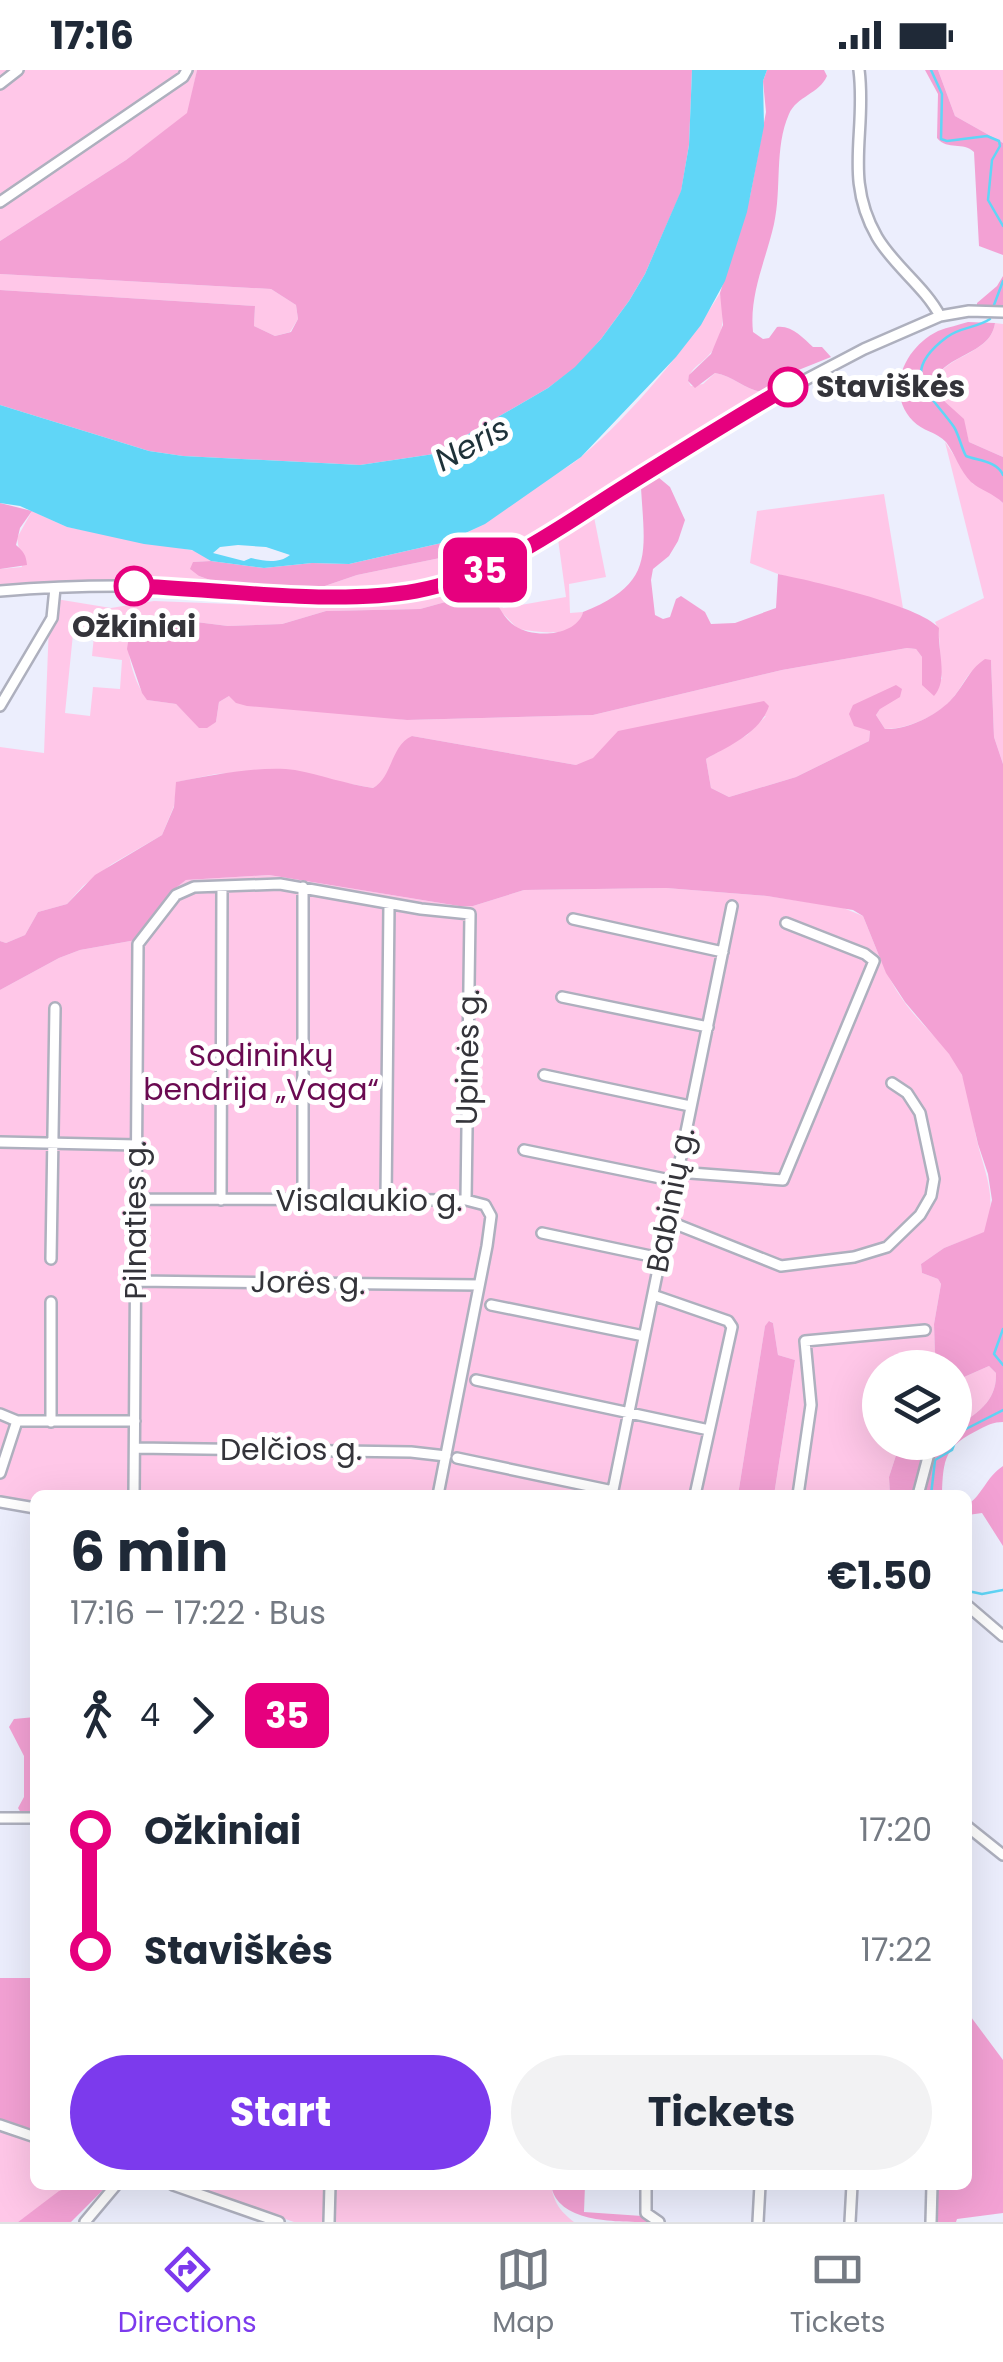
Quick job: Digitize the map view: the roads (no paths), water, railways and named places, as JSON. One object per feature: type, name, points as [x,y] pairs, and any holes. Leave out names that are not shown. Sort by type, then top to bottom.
[{"type":"street","points":[[0,84],[18,70]]},
{"type":"street","points":[[859,70],[859,194],[888,255],[940,316]]},
{"type":"street","points":[[0,202],[185,74]]},
{"type":"street","points":[[0,591],[175,587],[300,595],[369,594],[410,592],[455,580],[520,553],[788,387],[902,330],[940,316],[969,311],[1003,312]]},
{"type":"street","points":[[0,706],[52,618],[55,588]]},
{"type":"street","points":[[221,1200],[222,887],[253,884],[303,887],[390,904],[386,1201]]},
{"type":"street","name":"Pilnaties g.","points":[[134,1490],[138,944],[176,895],[194,887],[222,887]]},
{"type":"street","points":[[303,887],[303,1201]]},
{"type":"street","name":"Upinės g.","points":[[390,904],[470,914],[466,1200]]},
{"type":"street","name":"Babinių g.","points":[[613,1490],[732,906]]},
{"type":"street","points":[[573,918],[723,952]]},
{"type":"street","points":[[524,1150],[676,1177],[783,1180],[874,961],[786,923]]},
{"type":"street","points":[[562,997],[708,1027]]},
{"type":"street","points":[[51,1258],[55,1008]]},
{"type":"street","points":[[544,1074],[690,1106]]},
{"type":"street","points":[[668,1221],[781,1266],[854,1257],[887,1247],[920,1215],[932,1196],[934,1179],[920,1113],[907,1093],[892,1083]]},
{"type":"street","points":[[0,1142],[136,1144]]},
{"type":"street","name":"Visalaukio g.","points":[[136,1199],[466,1200],[485,1205],[490,1216],[452,1457],[440,1490]]},
{"type":"street","points":[[542,1233],[660,1258]]},
{"type":"street","name":"Jorės g.","points":[[136,1281],[479,1286]]},
{"type":"street","points":[[653,1295],[730,1324],[696,1490]]},
{"type":"street","points":[[51,1302],[51,1422]]},
{"type":"street","points":[[491,1304],[644,1336]]},
{"type":"street","points":[[799,1490],[811,1405],[806,1341],[924,1330]]},
{"type":"street","points":[[476,1380],[708,1430]]},
{"type":"street","points":[[0,1414],[17,1421],[135,1421]]},
{"type":"street","points":[[0,1472],[17,1421]]},
{"type":"street","name":"Delčios g.","points":[[136,1448],[411,1452],[452,1457],[599,1490]]},
{"type":"street","points":[[919,1490],[927,1460]]},
{"type":"street","points":[[0,1502],[30,1507]]},
{"type":"street","points":[[972,1609],[1003,1636]]},
{"type":"street","points":[[0,1818],[30,1818]]},
{"type":"street","points":[[972,1829],[1003,1855]]},
{"type":"street","points":[[0,2125],[30,2135]]},
{"type":"street","points":[[84,2222],[112,2190]]},
{"type":"street","points":[[186,2190],[279,2222]]},
{"type":"street","points":[[329,2222],[330,2190]]},
{"type":"street","points":[[646,2190],[646,2213],[659,2222]]},
{"type":"street","points":[[758,2222],[760,2190]]},
{"type":"street","points":[[850,2222],[852,2190]]},
{"type":"street","points":[[931,2222],[932,2190]]},
{"type":"street","points":[[238,2222],[247,2211]]},
{"type":"water","name":"Neris","points":[[692,70],[767,70],[763,81],[764,126],[747,212],[725,281],[701,325],[676,357],[581,457],[485,524],[446,542],[349,564],[264,568],[211,561],[192,550],[67,527],[20,506],[0,503],[0,405],[149,451],[183,456],[360,465],[434,454],[548,388],[601,339],[645,274],[681,191],[689,145]],"holes":[[[220,547],[266,547],[290,555],[276,561],[244,561],[213,553]]]},
{"type":"waterway","points":[[931,70],[942,94],[941,139],[987,136],[999,141],[992,160],[988,200],[1003,226]]},
{"type":"waterway","points":[[994,305],[1003,281]]},
{"type":"waterway","points":[[990,319],[947,337],[932,350],[921,373],[928,393],[954,427],[966,456],[992,464],[1003,475]]},
{"type":"waterway","points":[[1003,1329],[994,1354],[1003,1365]]},
{"type":"waterway","points":[[972,1426],[1003,1410]]},
{"type":"waterway","points":[[932,1490],[935,1460]]},
{"type":"waterway","points":[[972,1592],[1003,1590]]},
{"type":"place","name":"Staviškės","points":[[788,387]]},
{"type":"place","name":"Ožkiniai","points":[[134,586]]},
{"type":"park label","name":"Sodininkų bendrija „Vaga“","points":[[261,1073]]}]
